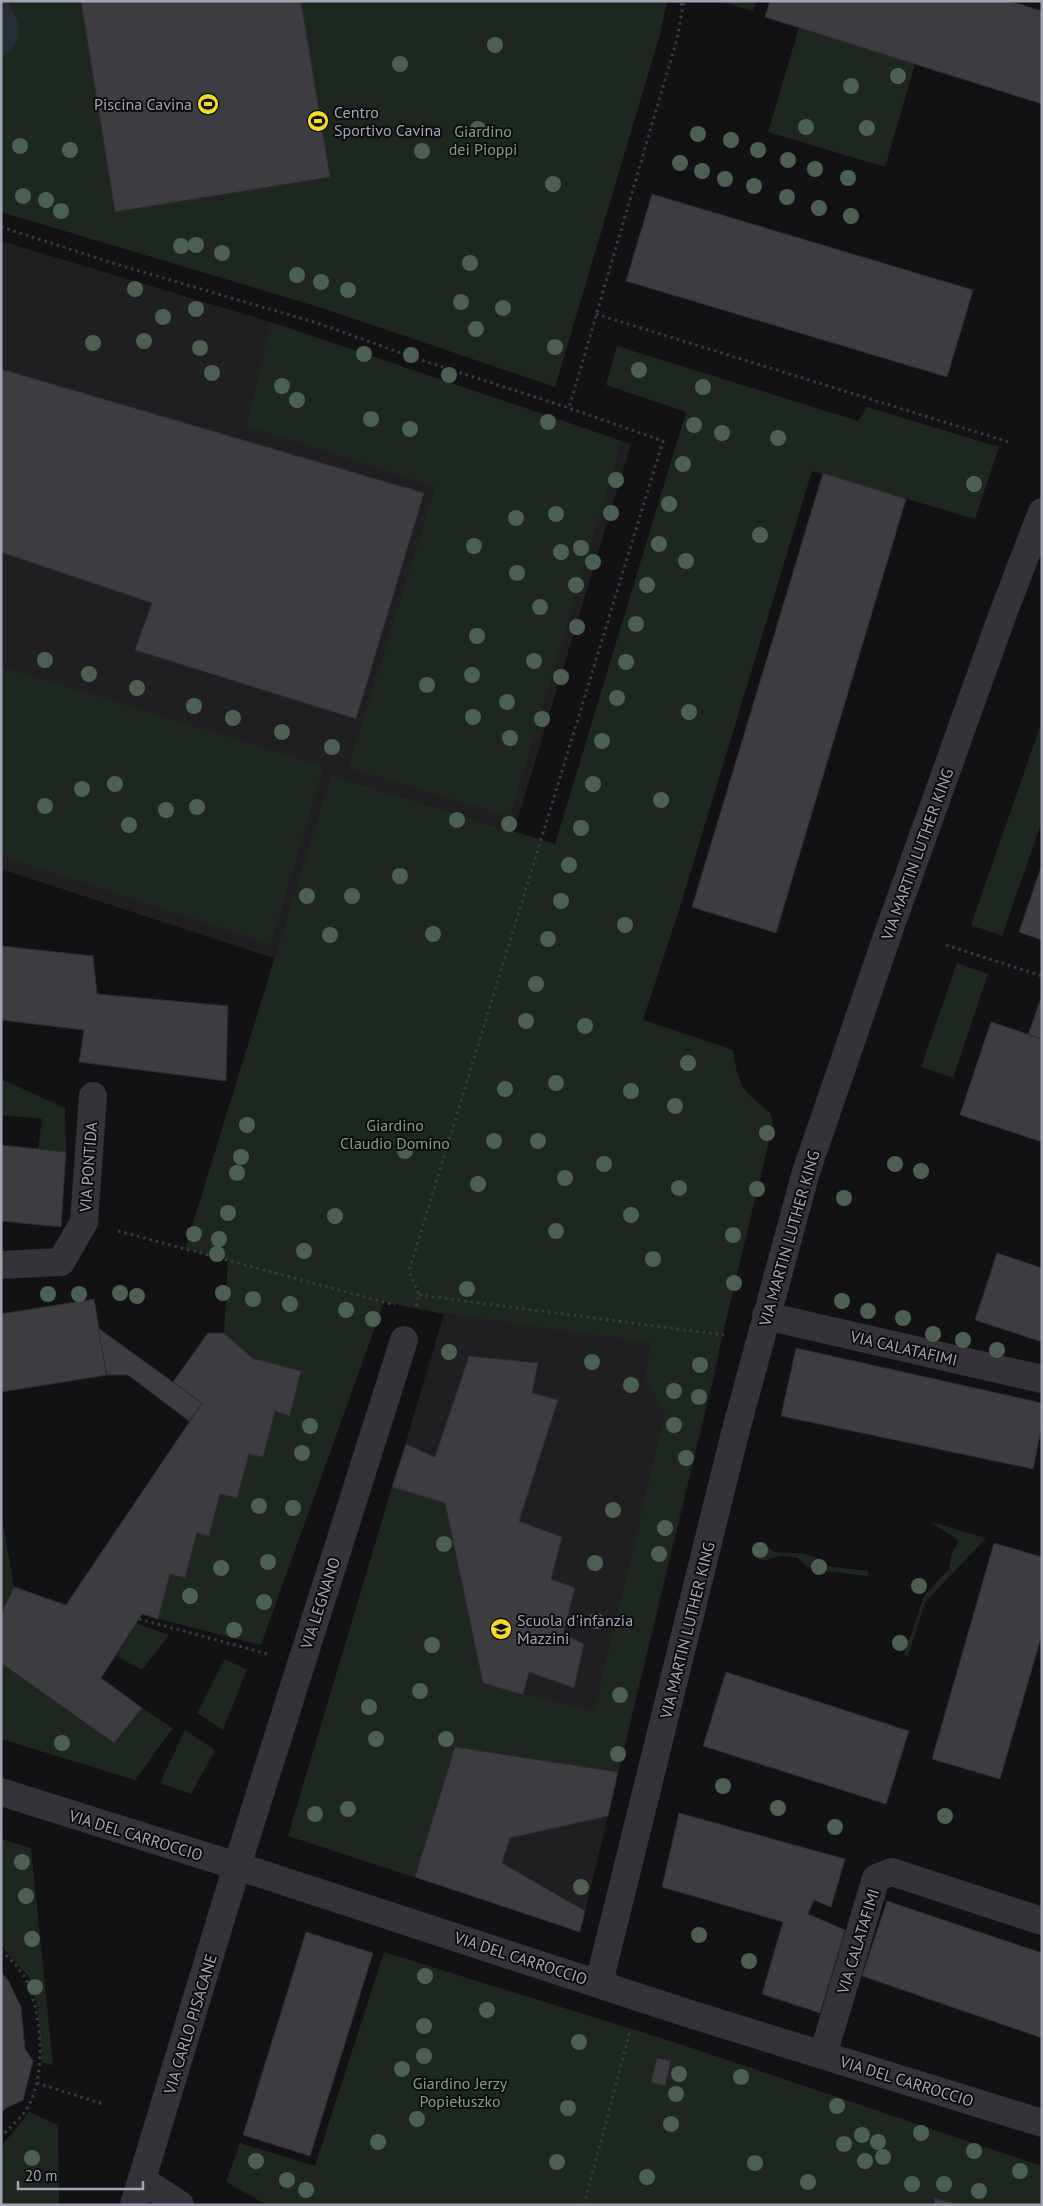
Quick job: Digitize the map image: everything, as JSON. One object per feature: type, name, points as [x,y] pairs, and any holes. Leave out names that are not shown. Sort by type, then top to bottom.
[{"type":"street","name":"VIA MARTIN LUTHER KING","points":[[599,1983],[734,1437],[806,1172],[985,662],[1042,512]]},
{"type":"street","name":"VIA PONTIDA","points":[[1,1265],[61,1262],[84,1222],[93,1096]]},
{"type":"street","name":"VIA CALATAFIMI","points":[[766,1316],[1042,1379]]},
{"type":"street","name":"VIA LEGNANO","points":[[237,1866],[404,1340]]},
{"type":"street","name":"VIA DEL CARROCCIO","points":[[1,1792],[1042,2123]]},
{"type":"street","name":"VIA CARLO PISACANE","points":[[180,2205],[138,2193],[237,1866]]},
{"type":"street","name":"VIA CALATAFIMI","points":[[824,2055],[876,1878],[892,1872],[1042,1920]]},
{"type":"path","points":[[569,408],[677,39],[684,3],[674,1]]},
{"type":"path","points":[[1,228],[317,323],[662,441],[409,1271],[419,1296],[404,1340]]},
{"type":"path","points":[[596,314],[1012,443]]},
{"type":"path","points":[[946,945],[1042,976]]},
{"type":"path","points":[[84,1222],[415,1309]]},
{"type":"path","points":[[419,1296],[732,1337]]},
{"type":"path","points":[[139,1618],[274,1656]]},
{"type":"path","points":[[1,1950],[26,1980],[34,2008],[40,2059],[37,2083],[28,2106],[1,2137]]},
{"type":"path","points":[[584,2205],[631,2030]]},
{"type":"path","points":[[37,2083],[103,2104]]},
{"type":"shaded area","points":[[1,1],[5,1],[11,8],[18,23],[19,31],[15,45],[1,57]]},
{"type":"shaded area","points":[[1,241],[271,322],[631,444],[514,831],[331,775],[276,959],[1,869]]},
{"type":"shaded area","name":"Scuola d'infanzia Mazzini","points":[[444,1314],[720,1352],[580,1932],[288,1836]]},
{"type":"green space","name":"Centro Sportivo Cavina","points":[[1,1],[667,1],[661,31],[555,387],[322,308],[1,212]]},
{"type":"green space","points":[[720,1],[756,1],[753,11]]},
{"type":"green space","points":[[799,28],[915,64],[885,167],[768,132]]},
{"type":"green space","points":[[271,322],[622,441],[510,817],[348,768],[435,487],[246,426]]},
{"type":"green space","name":"Giardino Claudio Domino","points":[[617,346],[858,421],[867,407],[999,447],[975,519],[812,471],[680,907],[643,1020],[733,1050],[742,1086],[770,1112],[773,1124],[618,1772],[455,1747],[415,1877],[288,1836],[392,1487],[445,1503],[483,1683],[594,1711],[665,1414],[645,1378],[651,1343],[444,1314],[384,1302],[261,1645],[158,1619],[170,1574],[185,1578],[197,1533],[209,1536],[220,1494],[237,1498],[249,1454],[263,1457],[275,1411],[290,1416],[301,1371],[252,1358],[224,1333],[228,1260],[185,1249],[331,775],[555,844],[686,412],[606,385]]},
{"type":"green space","points":[[1,666],[324,766],[271,945],[1,856]]},
{"type":"green space","points":[[1042,721],[1042,821],[1002,936],[971,925]]},
{"type":"green space","points":[[957,963],[988,974],[953,1078],[921,1067]]},
{"type":"green space","points":[[1,1079],[65,1108],[66,1152],[38,1149],[42,1119],[1,1115]]},
{"type":"green space","points":[[1,1513],[14,1587],[1,1614]]},
{"type":"green space","points":[[931,1522],[986,1538],[925,1602],[908,1656],[904,1655],[924,1596],[949,1569],[952,1553],[958,1543],[957,1539]]},
{"type":"green space","points":[[764,1543],[772,1551],[780,1553],[802,1553],[817,1558],[826,1566],[868,1571],[868,1576],[817,1570],[808,1567],[796,1557],[779,1556],[762,1561],[752,1553],[753,1545]]},
{"type":"green space","points":[[136,1623],[169,1635],[142,1670],[116,1656]]},
{"type":"green space","points":[[225,1659],[247,1670],[223,1730],[197,1713]]},
{"type":"green space","points":[[1,1663],[114,1743],[142,1708],[173,1728],[135,1780],[1,1739]]},
{"type":"green space","points":[[185,1730],[215,1750],[191,1794],[160,1783]]},
{"type":"green space","points":[[1,1839],[31,1848],[53,2065],[42,2063],[38,2009],[29,1977],[1,1946]]},
{"type":"green space","name":"Giardino Jerzy Popiełuszko","points":[[384,1952],[680,2044],[1042,2166],[1042,2205],[267,2205],[226,2182],[240,2143],[315,2166]]},
{"type":"green space","points":[[29,2112],[58,2125],[59,2205],[1,2205],[1,2147]]},
{"type":"building","name":"Piscina Cavina","points":[[81,1],[301,1],[330,177],[115,212]]},
{"type":"building","points":[[770,1],[1009,1],[1042,11],[1042,104],[765,17]]},
{"type":"building","points":[[652,194],[973,290],[947,377],[626,281]]},
{"type":"building","points":[[1,369],[424,493],[356,719],[135,650],[152,603],[1,552]]},
{"type":"building","points":[[823,473],[906,499],[776,933],[692,907]]},
{"type":"building","points":[[1042,864],[1042,940],[1019,932]]},
{"type":"building","points":[[1,946],[93,956],[97,994],[228,1006],[226,1081],[79,1062],[84,1030],[1,1020]]},
{"type":"building","points":[[1042,995],[1042,1039],[1028,1035]]},
{"type":"building","points":[[991,1022],[1042,1039],[1042,1142],[960,1115]]},
{"type":"building","points":[[1,1145],[66,1152],[61,1227],[1,1221]]},
{"type":"building","points":[[997,1253],[1042,1268],[1042,1342],[975,1320]]},
{"type":"building","points":[[94,1299],[107,1375],[1,1392],[1,1314]]},
{"type":"building","points":[[98,1328],[202,1403],[189,1421],[128,1375],[107,1375]]},
{"type":"building","points":[[208,1333],[224,1333],[252,1358],[301,1371],[290,1416],[275,1411],[263,1457],[249,1454],[237,1498],[220,1494],[209,1536],[197,1533],[185,1578],[170,1574],[158,1619],[142,1614],[101,1678],[142,1708],[114,1743],[1,1663],[1,1614],[14,1587],[66,1605],[202,1403],[173,1382]]},
{"type":"building","points":[[796,1348],[1042,1403],[1042,1425],[1033,1469],[781,1416]]},
{"type":"building","points":[[469,1356],[538,1363],[532,1393],[558,1400],[519,1521],[562,1537],[551,1579],[575,1588],[563,1634],[584,1644],[574,1688],[529,1672],[523,1695],[483,1683],[445,1503],[392,1487],[406,1444],[435,1457]]},
{"type":"building","points":[[994,1543],[1042,1557],[1042,1634],[1000,1779],[932,1759]]},
{"type":"building","points":[[726,1672],[909,1731],[886,1804],[703,1746]]},
{"type":"building","points":[[455,1747],[618,1772],[608,1816],[510,1838],[502,1863],[585,1911],[580,1932],[415,1877]]},
{"type":"building","points":[[679,1813],[845,1859],[831,1907],[814,1900],[808,1914],[845,1930],[820,2013],[762,1994],[783,1922],[662,1887]]},
{"type":"building","points":[[887,1901],[1042,1953],[1042,2038],[862,1976]]},
{"type":"building","points":[[306,1932],[373,1953],[310,2156],[243,2135]]},
{"type":"building","points":[[1,1972],[8,1980],[21,2007],[25,2049],[33,2061],[23,2100],[6,2108],[1,2113]]},
{"type":"building","points":[[657,2058],[671,2061],[665,2086],[651,2082]]},
{"type":"building","points":[[935,2198],[960,2205],[934,2205]]},
{"type":"place","name":"Piscina Cavina","points":[[208,104]]},
{"type":"place","name":"Centro Sportivo Cavina","points":[[318,121]]},
{"type":"place","name":"Scuola d'infanzia Mazzini","points":[[501,1629]]},
{"type":"park label","name":"Giardino dei Pioppi","points":[[483,140]]}]
